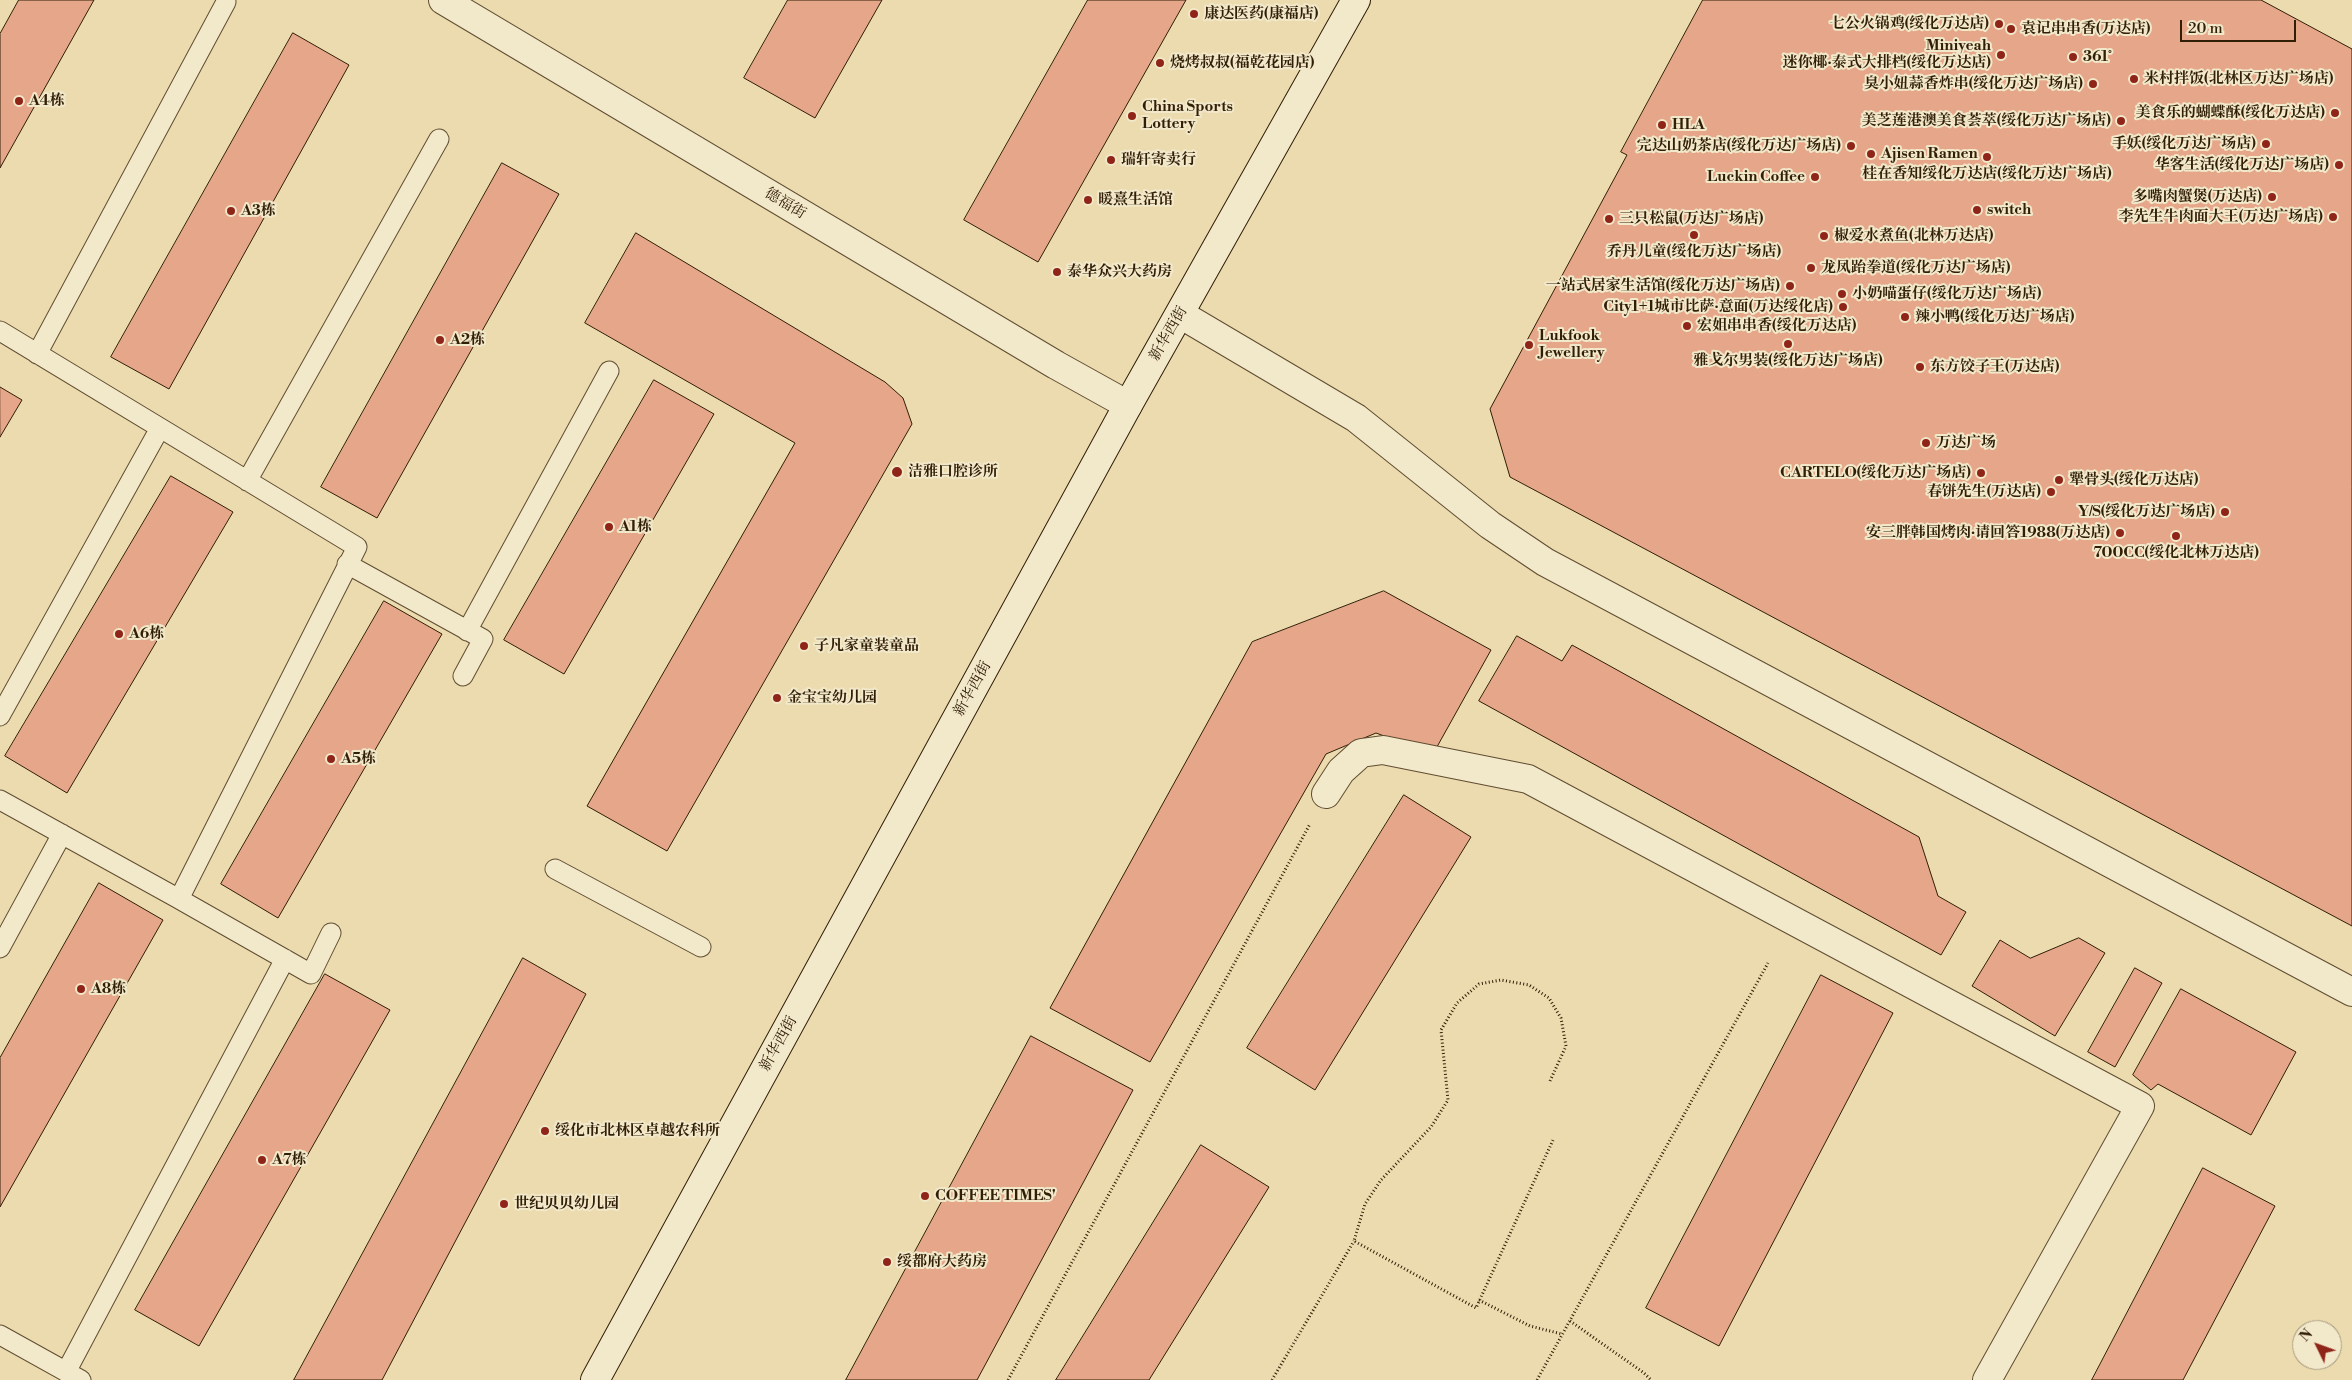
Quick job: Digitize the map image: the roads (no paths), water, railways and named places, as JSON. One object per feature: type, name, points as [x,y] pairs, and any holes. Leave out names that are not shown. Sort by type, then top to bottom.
[{"type":"street","name":"德福街","points":[[443,0],[1048,360],[1128,405]]},
{"type":"street","name":"新华西街","points":[[595,1380],[1128,405],[1356,0]]},
{"type":"street","points":[[1180,314],[1356,418],[1490,525],[1544,562],[2352,992]]},
{"type":"street","points":[[1326,794],[1341,771],[1361,753],[1384,750],[1528,779],[2140,1106],[1988,1380]]},
{"type":"lane","points":[[37,354],[226,2]]},
{"type":"lane","points":[[247,481],[439,140]]},
{"type":"lane","points":[[0,332],[356,547],[179,899]]},
{"type":"lane","points":[[467,631],[609,371]]},
{"type":"lane","points":[[0,716],[160,428]]},
{"type":"lane","points":[[347,564],[483,639],[463,676]]},
{"type":"lane","points":[[0,800],[311,974],[331,933]]},
{"type":"lane","points":[[0,948],[62,834]]},
{"type":"lane","points":[[555,869],[700,947]]},
{"type":"lane","points":[[0,1335],[73,1376],[285,960]]},
{"type":"place","name":"康达医药(康福店)","points":[[1194,14]]},
{"type":"place","name":"七公火锅鸡(绥化万达店)","points":[[1999,24]]},
{"type":"place","name":"袁记串串香(万达店)","points":[[2011,29]]},
{"type":"place","name":"Miniyeah 迷你椰·泰式大排档(绥化万达店)","points":[[2001,55]]},
{"type":"place","name":"361˚","points":[[2073,57]]},
{"type":"place","name":"烧烤叔叔(福乾花园店)","points":[[1160,63]]},
{"type":"place","name":"米村拌饭(北林区万达广场店)","points":[[2134,79]]},
{"type":"place","name":"臭小妞蒜香炸串(绥化万达广场店)","points":[[2093,84]]},
{"type":"place","name":"A4栋","points":[[19,101]]},
{"type":"place","name":"美食乐的蝴蝶酥(绥化万达店)","points":[[2335,113]]},
{"type":"place","name":"China Sports Lottery","points":[[1132,116]]},
{"type":"place","name":"美芝莲港澳美食荟萃(绥化万达广场店)","points":[[2121,121]]},
{"type":"place","name":"HLA","points":[[1662,125]]},
{"type":"place","name":"手妖(绥化万达广场店)","points":[[2266,144]]},
{"type":"place","name":"完达山奶茶店(绥化万达广场店)","points":[[1851,146]]},
{"type":"place","name":"Ajisen Ramen","points":[[1871,154]]},
{"type":"place","name":"桂在香知绥化万达店(绥化万达广场店)","points":[[1987,157]]},
{"type":"place","name":"瑞轩寄卖行","points":[[1111,160]]},
{"type":"place","name":"华客生活(绥化万达广场店)","points":[[2339,165]]},
{"type":"place","name":"Luckin Coffee","points":[[1815,177]]},
{"type":"place","name":"多嘴肉蟹煲(万达店)","points":[[2272,197]]},
{"type":"place","name":"暖熹生活馆","points":[[1088,200]]},
{"type":"place","name":"switch","points":[[1977,210]]},
{"type":"place","name":"A3栋","points":[[231,211]]},
{"type":"place","name":"李先生牛肉面大王(万达广场店)","points":[[2333,217]]},
{"type":"place","name":"三只松鼠(万达广场店)","points":[[1609,219]]},
{"type":"place","name":"乔丹儿童(绥化万达广场店)","points":[[1694,235]]},
{"type":"place","name":"椒爱水煮鱼(北林万达店)","points":[[1824,236]]},
{"type":"place","name":"龙凤跆拳道(绥化万达广场店)","points":[[1811,268]]},
{"type":"place","name":"泰华众兴大药房","points":[[1057,272]]},
{"type":"place","name":"一站式居家生活馆(绥化万达广场店)","points":[[1790,286]]},
{"type":"place","name":"小奶喵蛋仔(绥化万达广场店)","points":[[1842,294]]},
{"type":"place","name":"City1+1城市比萨·意面(万达绥化店)","points":[[1843,307]]},
{"type":"place","name":"辣小鸭(绥化万达广场店)","points":[[1905,317]]},
{"type":"place","name":"宏姐串串香(绥化万达店)","points":[[1687,326]]},
{"type":"place","name":"A2栋","points":[[440,340]]},
{"type":"place","name":"雅戈尔男装(绥化万达广场店)","points":[[1788,344]]},
{"type":"place","name":"Lukfook Jewellery","points":[[1529,345]]},
{"type":"place","name":"东方饺子王(万达店)","points":[[1920,367]]},
{"type":"place","name":"万达广场","points":[[1926,443]]},
{"type":"place","name":"洁雅口腔诊所","points":[[897,472]]},
{"type":"place","name":"CARTELO(绥化万达广场店)","points":[[1981,473]]},
{"type":"place","name":"犟骨头(绥化万达店)","points":[[2059,480]]},
{"type":"place","name":"春饼先生(万达店)","points":[[2051,492]]},
{"type":"place","name":"Y/S(绥化万达广场店)","points":[[2225,512]]},
{"type":"place","name":"A1栋","points":[[609,527]]},
{"type":"place","name":"安三胖韩国烤肉·请回答1988(万达店)","points":[[2120,533]]},
{"type":"place","name":"700CC(绥化北林万达店)","points":[[2176,536]]},
{"type":"place","name":"A6栋","points":[[119,634]]},
{"type":"place","name":"子凡家童装童品","points":[[804,646]]},
{"type":"place","name":"金宝宝幼儿园","points":[[777,698]]},
{"type":"place","name":"A5栋","points":[[331,759]]},
{"type":"place","name":"A8栋","points":[[81,989]]},
{"type":"place","name":"绥化市北林区卓越农科所","points":[[545,1131]]},
{"type":"place","name":"A7栋","points":[[262,1160]]},
{"type":"place","name":"COFFEE TIMES'","points":[[925,1196]]},
{"type":"place","name":"世纪贝贝幼儿园","points":[[504,1204]]},
{"type":"place","name":"绥都府大药房","points":[[887,1262]]}]
